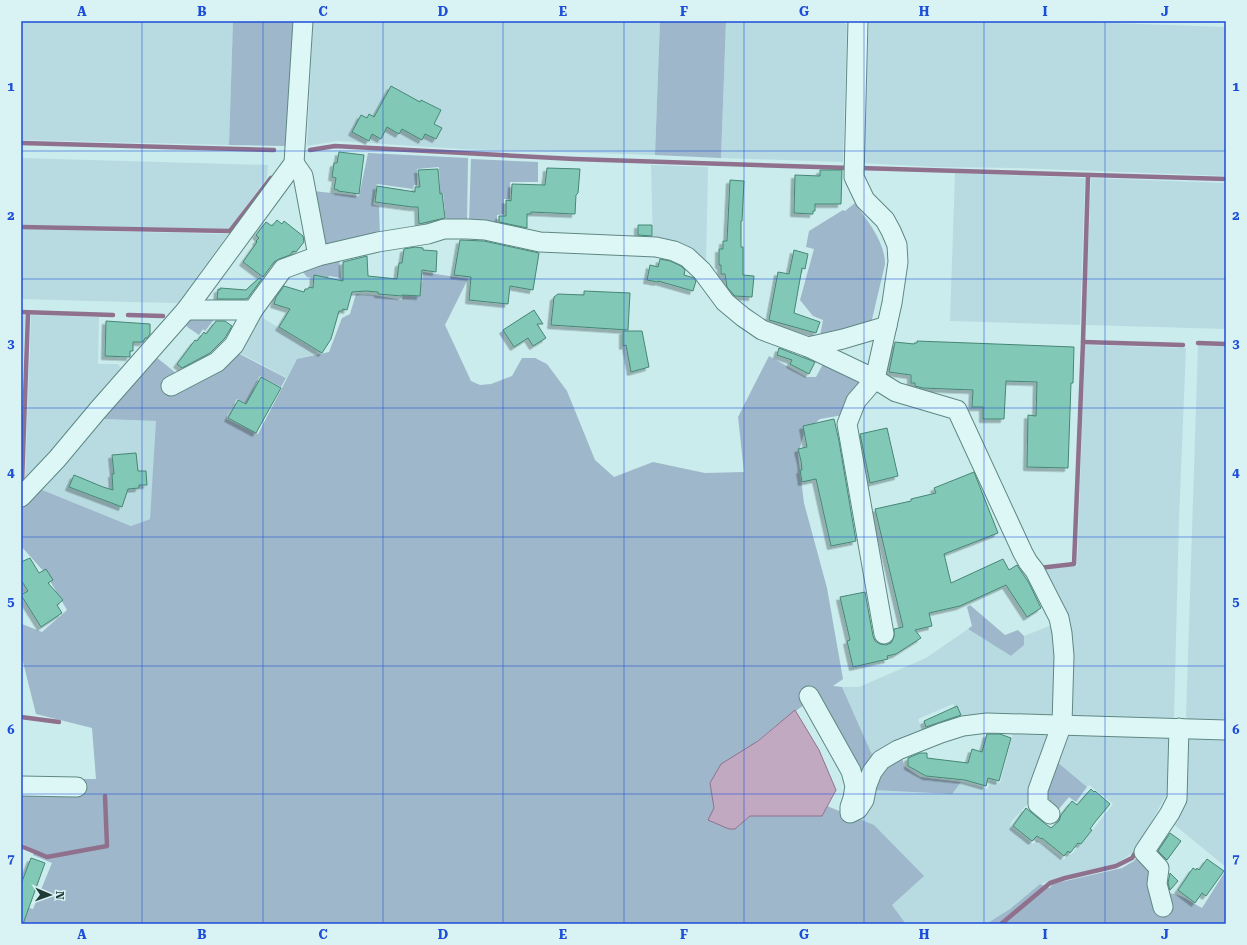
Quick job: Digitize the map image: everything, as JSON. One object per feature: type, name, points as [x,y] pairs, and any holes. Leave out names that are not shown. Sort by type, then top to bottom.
[{"type":"street","points":[[21,497],[57,459],[186,310],[294,163],[303,21]]},
{"type":"street","points":[[858,21],[854,177],[865,200],[885,220],[897,245],[898,262],[887,326],[875,379],[856,401],[847,424],[884,634]]},
{"type":"street","points":[[294,163],[303,176],[318,256]]},
{"type":"street","points":[[171,386],[217,362],[234,345],[253,310],[283,269],[318,256],[378,242],[428,234],[444,229],[460,229],[485,230],[540,242],[656,247],[674,251],[687,257],[702,271],[726,302],[743,317],[762,330],[808,347],[875,379],[896,392],[957,410],[1023,553],[1035,571],[1059,618],[1064,656],[1062,724],[1038,790],[1038,804],[1050,814]]},
{"type":"street","points":[[186,310],[253,310]]},
{"type":"street","points":[[808,347],[857,336],[887,326]]},
{"type":"street","points":[[810,696],[852,771],[854,786],[850,813],[858,809],[864,800],[867,784],[872,772],[881,760],[898,750],[963,726],[987,723],[1062,724],[1226,730]]},
{"type":"street","points":[[1163,907],[1157,884],[1159,868],[1144,852],[1170,813],[1177,799],[1180,728]]},
{"type":"street","points":[[21,786],[77,787]]},
{"type":"shaded area","points":[[21,21],[233,21],[229,145],[21,140]]},
{"type":"shaded area","points":[[233,21],[293,21],[287,146],[229,145]]},
{"type":"shaded area","points":[[313,21],[660,21],[655,155],[462,149],[337,141],[307,146]]},
{"type":"shaded area","points":[[660,21],[726,21],[721,158],[655,155]]},
{"type":"shaded area","points":[[726,21],[842,21],[847,25],[843,162],[721,158]]},
{"type":"shaded area","points":[[871,21],[1053,21],[1226,27],[1226,176],[1014,168],[935,167],[862,163],[869,23]]},
{"type":"shaded area","points":[[368,153],[468,158],[467,224],[446,223],[443,193],[440,193],[439,167],[417,169],[417,185],[414,185],[413,189],[377,184],[373,205],[379,206],[380,236],[323,244],[313,191],[359,196]]},
{"type":"shaded area","points":[[21,158],[268,165],[267,178],[229,229],[21,225]]},
{"type":"shaded area","points":[[471,159],[538,162],[538,182],[510,182],[510,199],[504,199],[504,214],[497,215],[497,228],[469,223]]},
{"type":"shaded area","points":[[651,165],[708,167],[706,264],[678,242],[653,240]]},
{"type":"shaded area","points":[[955,173],[1085,178],[1080,325],[950,321]]},
{"type":"shaded area","points":[[1091,178],[1226,183],[1226,329],[1085,325]]},
{"type":"shaded area","points":[[855,203],[879,239],[885,264],[870,328],[819,341],[823,320],[813,316],[800,300],[814,249],[806,247],[809,231],[843,210],[845,211]]},
{"type":"shaded area","points":[[21,229],[228,234],[178,303],[129,302],[21,299]]},
{"type":"shaded area","points":[[339,258],[341,278],[329,276],[325,281],[307,277],[299,267]]},
{"type":"shaded area","points":[[423,272],[468,279],[445,325],[471,381],[480,385],[491,384],[512,376],[522,358],[535,358],[547,364],[567,391],[595,460],[614,477],[653,462],[705,473],[744,472],[738,417],[769,356],[806,377],[816,377],[823,364],[859,383],[843,415],[820,419],[804,433],[798,455],[804,503],[827,588],[843,679],[833,686],[842,687],[874,759],[863,794],[813,699],[773,728],[710,783],[714,808],[729,829],[735,829],[750,816],[822,816],[827,806],[874,825],[924,876],[892,905],[906,924],[21,924],[21,906],[33,909],[52,863],[33,855],[35,850],[21,843],[21,792],[80,779],[96,779],[92,728],[36,714],[21,654],[21,626],[22,624],[42,632],[67,610],[46,574],[21,546],[21,508],[40,489],[131,526],[150,519],[156,421],[103,419],[156,357],[186,381],[234,351],[286,378],[281,387],[260,376],[253,390],[255,392],[247,404],[237,399],[227,415],[227,419],[258,434],[297,359],[329,352],[342,318],[350,314],[356,294],[373,295],[402,300],[405,281],[422,283]]},
{"type":"shaded area","points":[[21,315],[25,316],[21,429]]},
{"type":"shaded area","points":[[31,315],[99,317],[98,364],[118,364],[121,368],[33,479],[25,479]]},
{"type":"shaded area","points":[[258,315],[317,351],[317,354],[297,359],[287,378],[234,350]]},
{"type":"shaded area","points":[[193,316],[216,317],[205,331],[203,329],[199,335],[186,326]]},
{"type":"shaded area","points":[[1085,345],[1186,348],[1179,519],[1174,719],[1073,720],[1042,568],[1077,566]]},
{"type":"shaded area","points":[[1198,345],[1226,346],[1226,722],[1190,721],[1186,717]]},
{"type":"shaded area","points":[[103,419],[157,421],[150,519],[131,526],[40,489]]},
{"type":"shaded area","points":[[970,605],[1005,635],[1018,630],[1024,636],[1024,645],[1011,656],[968,629],[972,626],[967,607]]},
{"type":"shaded area","points":[[1052,625],[1058,669],[1057,714],[1051,719],[960,720],[953,704],[918,719],[924,735],[874,759],[842,687],[859,687],[926,658],[968,629],[1011,656],[1024,645],[1024,636]]},
{"type":"shaded area","points":[[795,710],[819,750],[836,790],[822,816],[750,816],[735,829],[729,829],[708,820],[714,808],[710,783],[721,764],[758,741]]},
{"type":"shaded area","points":[[1065,732],[1169,736],[1172,784],[1148,828],[1132,853],[1118,863],[1063,876],[1040,884],[1010,909],[986,924],[906,924],[892,905],[860,820],[871,806],[872,790],[951,794],[961,782],[988,789],[990,781],[1000,783],[1013,733],[1053,734],[1031,800],[1012,821],[1010,826],[1033,844],[1037,840],[1064,860],[1068,853],[1071,855],[1079,845],[1080,846],[1113,804],[1089,785],[1087,787],[1056,761]]},
{"type":"shaded area","points":[[1186,736],[1226,737],[1226,867],[1171,822]]},
{"type":"shaded area","points":[[902,755],[904,766],[920,777],[961,782],[952,794],[872,790],[874,776]]},
{"type":"shaded area","points":[[1056,761],[1087,787],[1076,802],[1069,797],[1058,810],[1045,798]]},
{"type":"shaded area","points":[[1137,857],[1151,868],[1164,893],[1179,895],[1202,908],[1226,870],[1226,924],[986,924],[1010,909],[1040,884],[1050,888],[1052,884],[1122,868],[1134,861]]},
{"type":"building","points":[[391,86],[420,102],[421,100],[441,110],[434,124],[442,128],[436,139],[425,134],[422,140],[402,129],[399,134],[387,127],[381,139],[372,134],[369,141],[352,132],[361,115],[367,118],[369,114],[374,117]]},
{"type":"building","points":[[339,152],[364,155],[359,194],[334,189],[336,178],[332,177],[334,163],[337,163]]},
{"type":"building","points":[[547,168],[580,169],[575,214],[531,212],[531,214],[527,214],[527,228],[499,222],[499,216],[506,216],[506,200],[511,201],[512,184],[545,185]]},
{"type":"building","points":[[438,169],[440,194],[442,193],[445,218],[419,224],[418,207],[375,202],[377,186],[415,192],[415,187],[420,187],[418,170]]},
{"type":"building","points":[[820,170],[842,170],[841,204],[815,204],[815,211],[813,211],[813,214],[794,213],[795,175],[820,176]]},
{"type":"building","points":[[730,180],[744,181],[741,247],[743,247],[743,275],[754,276],[752,297],[735,296],[727,287],[725,274],[721,274],[721,265],[719,265],[719,249],[723,249],[723,241],[727,241]]},
{"type":"building","points":[[277,220],[282,224],[284,221],[303,236],[304,242],[296,252],[293,251],[290,255],[274,262],[263,277],[243,262],[259,238],[256,235],[266,222],[272,226]]},
{"type":"building","points":[[638,225],[652,225],[652,236],[638,235]]},
{"type":"building","points":[[460,240],[484,241],[539,253],[533,290],[510,286],[508,304],[469,300],[471,277],[454,275]]},
{"type":"building","points":[[415,247],[423,248],[423,250],[437,251],[436,272],[422,270],[420,296],[378,294],[378,292],[366,291],[352,292],[347,310],[343,309],[342,311],[339,311],[331,339],[322,353],[279,327],[290,309],[274,304],[276,297],[284,286],[304,292],[305,289],[308,289],[309,287],[313,288],[314,275],[343,281],[343,262],[367,256],[368,276],[397,279],[399,263],[402,263],[404,249]]},
{"type":"building","points":[[794,250],[808,254],[805,269],[802,268],[794,313],[820,322],[816,333],[769,320],[778,272],[789,274]]},
{"type":"building","points":[[660,259],[670,261],[681,266],[685,270],[684,275],[694,278],[696,281],[693,291],[658,281],[647,280],[650,265],[658,267]]},
{"type":"building","points":[[259,278],[262,279],[247,299],[217,299],[218,289],[220,290],[220,288],[246,290]]},
{"type":"building","points":[[584,291],[630,293],[628,330],[551,325],[554,297],[558,294],[584,295]]},
{"type":"building","points":[[534,310],[543,324],[537,324],[546,338],[533,346],[528,338],[514,347],[503,330]]},
{"type":"building","points":[[106,321],[150,324],[150,334],[143,342],[133,342],[133,351],[130,351],[130,357],[105,356]]},
{"type":"building","points":[[216,321],[225,321],[232,326],[225,338],[210,353],[182,368],[177,364],[195,340],[197,341],[204,332],[206,334]]},
{"type":"building","points":[[623,331],[642,331],[649,367],[631,372],[626,345],[623,346]]},
{"type":"building","points":[[917,341],[1074,347],[1073,383],[1071,383],[1068,468],[1027,467],[1028,415],[1036,416],[1037,382],[1006,381],[1004,419],[983,419],[983,407],[972,407],[973,390],[923,388],[915,386],[915,383],[911,383],[911,375],[889,372],[895,342],[914,344],[917,343]]},
{"type":"building","points":[[779,348],[815,362],[809,374],[790,364],[792,360],[777,355]]},
{"type":"building","points":[[261,377],[281,388],[256,433],[228,418],[238,400],[246,404]]},
{"type":"building","points":[[834,419],[856,541],[831,546],[816,479],[802,482],[800,470],[802,470],[801,461],[798,449],[807,447],[803,426]]},
{"type":"building","points":[[887,428],[898,476],[870,483],[860,434]]},
{"type":"building","points":[[136,453],[138,471],[146,471],[147,485],[139,485],[139,488],[128,489],[122,507],[69,487],[74,475],[113,490],[112,474],[114,474],[112,455]]},
{"type":"building","points":[[974,472],[998,533],[944,554],[951,583],[1003,559],[1009,570],[1017,565],[1029,583],[1041,608],[1027,617],[1006,585],[960,606],[929,613],[932,626],[915,630],[921,638],[896,654],[887,656],[888,659],[853,667],[847,641],[850,640],[840,597],[865,592],[873,636],[875,641],[880,644],[886,645],[891,643],[894,637],[894,629],[903,627],[875,509],[911,501],[911,499],[936,493],[934,488]]},
{"type":"building","points":[[30,558],[39,573],[46,569],[53,580],[48,583],[63,600],[57,605],[62,613],[41,627],[21,595],[28,591],[21,580],[21,562]]},
{"type":"building","points":[[957,706],[961,715],[926,727],[924,721]]},
{"type":"building","points":[[987,734],[1000,734],[1011,738],[999,781],[988,778],[986,786],[965,780],[926,776],[908,766],[908,758],[920,753],[927,753],[927,758],[968,763],[972,749],[982,752]]},
{"type":"building","points":[[1091,789],[1110,804],[1095,822],[1090,829],[1092,830],[1081,844],[1078,843],[1070,853],[1068,851],[1064,856],[1042,838],[1041,839],[1037,836],[1032,841],[1013,826],[1026,808],[1051,828],[1059,821],[1061,815],[1072,801],[1077,805]]},
{"type":"building","points":[[1170,833],[1181,841],[1167,860],[1158,851]]},
{"type":"building","points":[[31,858],[45,863],[23,924],[21,924],[21,884]]},
{"type":"building","points":[[1207,859],[1224,871],[1206,896],[1202,893],[1195,903],[1178,890],[1193,868],[1196,870],[1197,868],[1199,870]]},
{"type":"building","points":[[1170,873],[1178,881],[1170,890],[1168,883]]},
{"type":"waterway","points":[[21,143],[274,150]]},
{"type":"waterway","points":[[310,150],[335,146],[574,159],[850,168]]},
{"type":"waterway","points":[[859,168],[1226,179]]},
{"type":"waterway","points":[[1039,568],[1074,564],[1088,175]]},
{"type":"waterway","points":[[21,227],[230,231],[271,178]]},
{"type":"waterway","points":[[21,312],[113,315]]},
{"type":"waterway","points":[[22,483],[28,313]]},
{"type":"waterway","points":[[128,315],[163,316]]},
{"type":"waterway","points":[[1083,342],[1183,345]]},
{"type":"waterway","points":[[1198,343],[1226,344]]},
{"type":"waterway","points":[[21,717],[59,722]]},
{"type":"waterway","points":[[21,846],[47,857],[107,846],[105,796]]},
{"type":"waterway","points":[[1001,924],[1050,883],[1116,866],[1132,858],[1137,850]]}]
